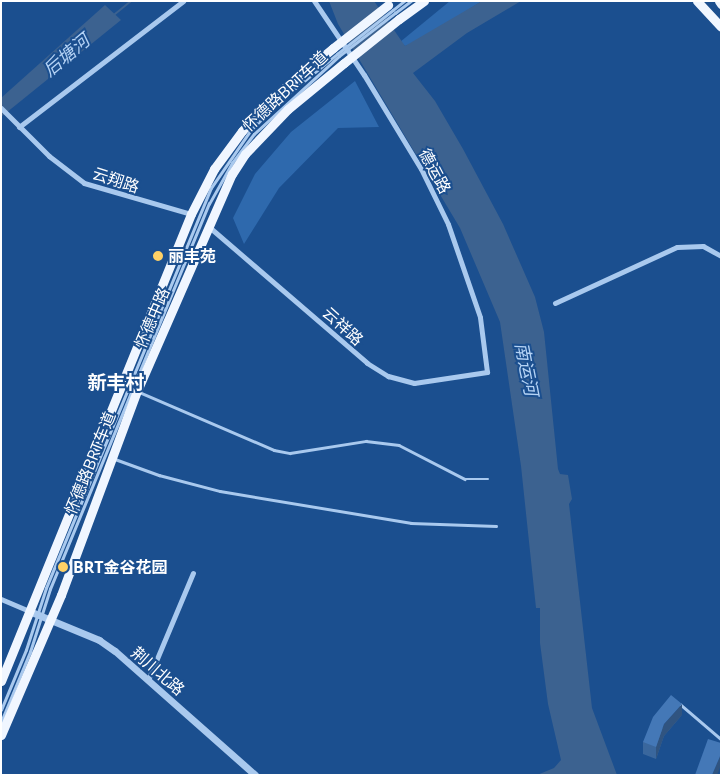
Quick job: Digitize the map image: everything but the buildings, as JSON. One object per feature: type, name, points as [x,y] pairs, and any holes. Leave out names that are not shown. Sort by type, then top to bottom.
[{"type":"main road","points":[[338,55],[397,16],[424,1]]},
{"type":"main road","points":[[697,1],[721,27]]},
{"type":"main road","points":[[338,55],[391,5]]},
{"type":"main road","name":"怀德中路","points":[[1,680],[36,614],[191,214],[214,169],[242,131],[272,98],[338,55]]},
{"type":"main road","name":"怀德中路","points":[[1,735],[51,620],[137,391],[208,225],[245,154],[338,55]]},
{"type":"street","points":[[19,127],[183,1]]},
{"type":"street","name":"德运路","points":[[314,1],[364,75],[421,169],[448,224],[480,317],[487,372]]},
{"type":"street","name":"云翔路","points":[[1,108],[64,170],[84,183],[191,214]]},
{"type":"street","name":"云祥路","points":[[208,225],[366,364],[388,376],[414,383],[487,372]]},
{"type":"street","points":[[555,303],[677,246],[702,246],[721,256]]},
{"type":"street","points":[[148,680],[193,573]]},
{"type":"street","points":[[1,599],[36,614]]},
{"type":"street","name":"荆川北路","points":[[36,614],[99,640],[148,680],[255,775]]},
{"type":"lane","points":[[391,5],[404,1]]},
{"type":"lane","points":[[397,16],[411,1]]},
{"type":"lane","name":"怀德路BRT车道","points":[[1,710],[36,614],[211,188],[250,131],[276,104],[338,55]]},
{"type":"lane","name":"怀德路BRT车道","points":[[1,722],[36,614],[209,204],[232,163],[254,134],[338,55]]},
{"type":"lane","points":[[137,391],[274,450],[290,452],[366,441],[399,445],[465,480],[488,479]]},
{"type":"lane","points":[[111,457],[159,475],[220,490],[411,523],[496,526]]},
{"type":"lane","points":[[676,700],[721,739]]},
{"type":"shaded area","points":[[450,1],[482,1],[417,42],[405,46],[400,42]]},
{"type":"shaded area","points":[[355,81],[379,127],[338,128],[279,188],[244,244],[233,218],[255,174],[291,132]]},
{"type":"water","name":"南运河","points":[[329,1],[374,1],[405,46],[482,1],[521,1],[467,33],[413,73],[435,101],[463,149],[503,224],[535,297],[544,332],[558,469],[560,474],[568,475],[572,499],[569,504],[592,708],[617,775],[537,775],[554,768],[561,760],[548,704],[540,643],[540,608],[536,608],[521,466],[500,322],[460,228],[338,24]]},
{"type":"water","points":[[105,5],[121,20],[1,117],[1,98]]},
{"type":"waterway","name":"后塘河","points":[[115,14],[131,1]]},
{"type":"place","name":"丽丰苑","points":[[158,256]]},
{"type":"place","name":"BRT金谷花园","points":[[63,567]]},
{"type":"district","name":"新丰村","points":[[116,383]]}]
